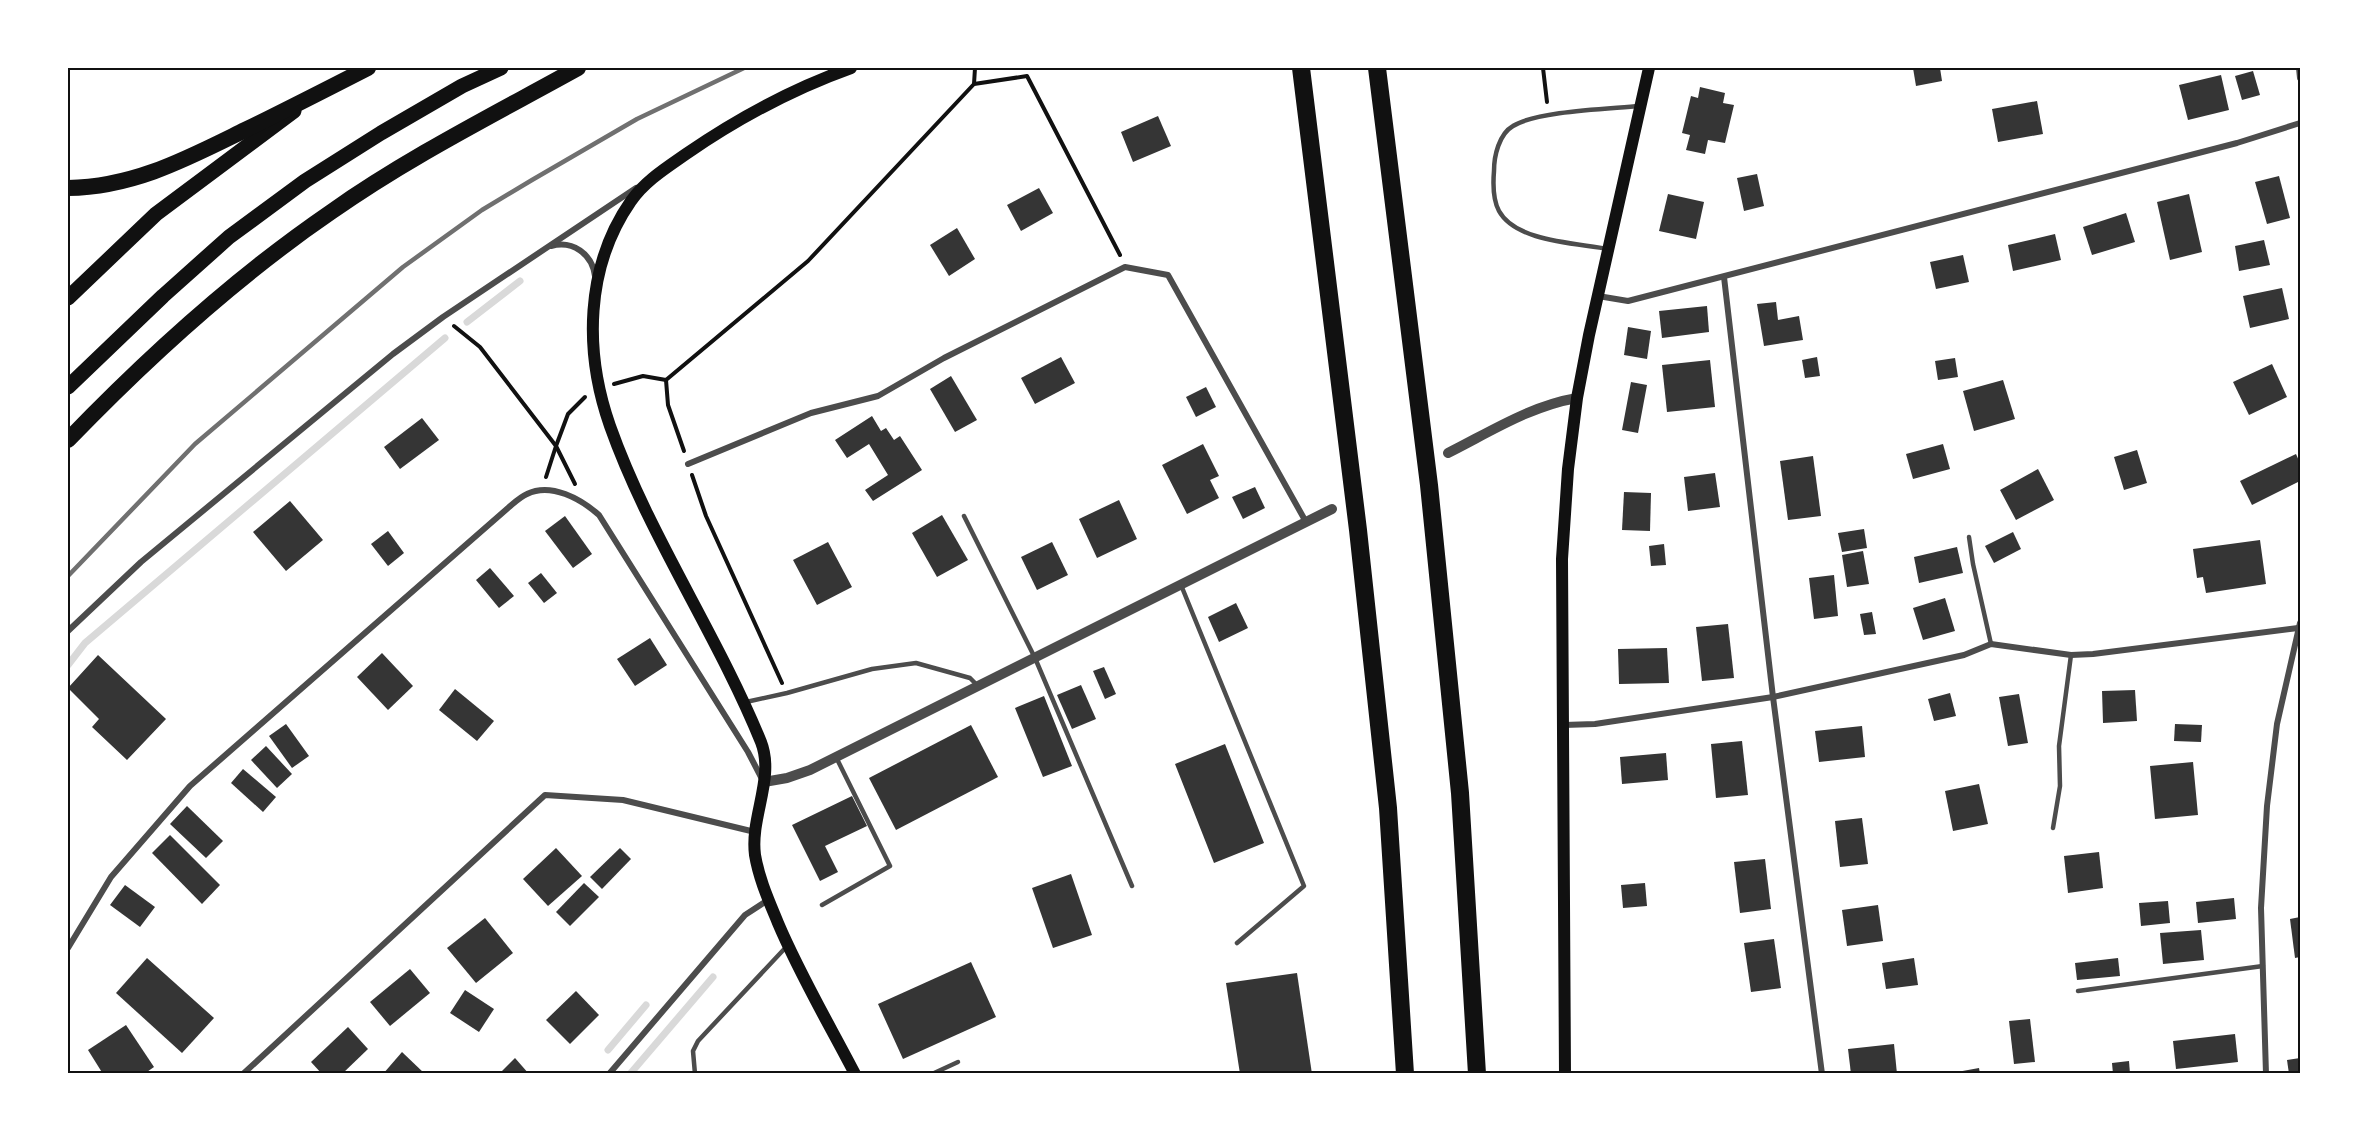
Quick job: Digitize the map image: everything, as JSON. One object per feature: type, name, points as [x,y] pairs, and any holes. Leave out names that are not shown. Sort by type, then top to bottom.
[{"type":"highway","points":[[68,188],[86,188],[135,179],[187,158],[368,68]]},
{"type":"highway","points":[[68,440],[154,356],[249,273],[331,212],[402,165],[578,68]]},
{"type":"highway","points":[[1301,68],[1348,459],[1359,530],[1388,808],[1404,1074]]},
{"type":"highway","points":[[1377,68],[1429,485],[1460,793],[1477,1074]]},
{"type":"main road","points":[[68,387],[163,296],[239,230],[306,182],[381,133],[462,86],[501,68]]},
{"type":"main road","points":[[851,68],[773,100],[712,136],[657,174],[633,199],[614,229],[595,285],[592,317],[600,390],[610,426],[639,497],[744,703],[762,746],[766,763],[755,832],[758,872],[788,945],[855,1074]]},
{"type":"main road","points":[[1565,1074],[1562,559],[1568,468],[1577,398],[1649,68]]},
{"type":"main road","points":[[68,298],[156,214],[316,95]]},
{"type":"street","points":[[2299,68],[2301,78]]},
{"type":"street","points":[[1598,296],[1628,301],[2237,142],[2301,123]]},
{"type":"street","points":[[68,631],[141,562],[393,354],[443,317],[657,174]]},
{"type":"street","points":[[548,247],[558,244],[578,249],[592,264],[595,285]]},
{"type":"street","points":[[688,464],[811,413],[878,396],[944,358],[1125,267],[1168,275],[1307,523]]},
{"type":"street","points":[[1724,277],[1773,697],[1822,1074]]},
{"type":"street","points":[[1448,453],[1530,411],[1577,398]]},
{"type":"street","points":[[68,948],[111,877],[190,786],[526,494],[542,489],[583,501],[599,515],[748,752],[764,782],[810,771],[1332,509]]},
{"type":"street","points":[[1564,725],[1595,724],[1773,697],[1964,655],[1991,644],[2071,655],[2093,654],[2299,625],[2277,724],[2267,806],[2261,908],[2266,1074]]},
{"type":"street","points":[[243,1074],[545,795],[623,800],[755,832]]},
{"type":"street","points":[[609,1074],[745,915],[768,900]]},
{"type":"lane","points":[[1608,249],[1532,235],[1512,226],[1498,211],[1494,192],[1494,168],[1498,144],[1511,127],[1530,119],[1589,110],[1640,106]]},
{"type":"lane","points":[[964,516],[1035,658],[1132,886]]},
{"type":"lane","points":[[1969,537],[1991,644]]},
{"type":"lane","points":[[1181,585],[1304,886],[1237,943]]},
{"type":"lane","points":[[2053,828],[2060,786],[2059,746],[2071,655]]},
{"type":"lane","points":[[744,703],[872,669],[916,663],[970,678],[978,687]]},
{"type":"lane","points":[[822,905],[890,866],[836,757]]},
{"type":"lane","points":[[695,1074],[693,1051],[698,1041],[788,945]]},
{"type":"lane","points":[[2078,991],[2263,966]]},
{"type":"lane","points":[[932,1074],[957,1062]]},
{"type":"path","points":[[974,84],[975,68]]},
{"type":"path","points":[[1543,68],[1548,104]]},
{"type":"path","points":[[613,384],[643,376],[666,380],[808,261],[974,84],[1027,76],[1125,267]]},
{"type":"path","points":[[443,317],[480,347],[556,446],[583,501]]},
{"type":"path","points":[[666,380],[668,405],[706,516],[787,693]]},
{"type":"path","points":[[542,489],[568,414],[588,394]]},
{"type":"building","points":[[1913,68],[1940,68],[1942,81],[1916,86]]},
{"type":"building","points":[[2253,71],[2260,95],[2242,100],[2235,76]]},
{"type":"building","points":[[2221,75],[2229,110],[2188,120],[2179,85]]},
{"type":"building","points":[[1700,87],[1725,93],[1723,103],[1734,105],[1725,143],[1708,140],[1705,154],[1686,150],[1690,135],[1682,133],[1691,96],[1698,98]]},
{"type":"building","points":[[2037,101],[2043,134],[1998,142],[1992,109]]},
{"type":"building","points":[[1158,116],[1171,146],[1133,162],[1121,132]]},
{"type":"building","points":[[1757,174],[1764,206],[1744,211],[1737,178]]},
{"type":"building","points":[[2279,176],[2290,218],[2267,224],[2255,182]]},
{"type":"building","points":[[1039,188],[1053,213],[1021,231],[1007,205]]},
{"type":"building","points":[[1668,194],[1704,202],[1696,239],[1659,231]]},
{"type":"building","points":[[2189,194],[2202,252],[2170,260],[2157,202]]},
{"type":"building","points":[[2126,213],[2135,242],[2092,255],[2083,227]]},
{"type":"building","points":[[957,228],[975,259],[949,276],[930,245]]},
{"type":"building","points":[[2055,234],[2061,260],[2013,271],[2008,245]]},
{"type":"building","points":[[2264,240],[2270,265],[2239,271],[2235,246]]},
{"type":"building","points":[[1963,255],[1969,282],[1936,289],[1930,262]]},
{"type":"building","points":[[2282,288],[2289,319],[2250,328],[2243,296]]},
{"type":"building","points":[[1776,302],[1778,320],[1799,316],[1803,340],[1764,346],[1757,304]]},
{"type":"building","points":[[1707,306],[1709,332],[1662,338],[1659,311]]},
{"type":"building","points":[[1628,327],[1651,331],[1647,359],[1624,355]]},
{"type":"building","points":[[1061,357],[1075,383],[1035,404],[1021,378]]},
{"type":"building","points":[[1817,357],[1820,376],[1805,378],[1802,360]]},
{"type":"building","points":[[1955,358],[1958,377],[1938,380],[1935,361]]},
{"type":"building","points":[[1710,360],[1715,407],[1667,412],[1662,365]]},
{"type":"building","points":[[2272,364],[2287,397],[2249,415],[2233,382]]},
{"type":"building","points":[[951,376],[977,420],[955,432],[930,389]]},
{"type":"building","points":[[2003,380],[2015,419],[1974,431],[1963,391]]},
{"type":"building","points":[[1631,382],[1647,385],[1638,433],[1622,430]]},
{"type":"building","points":[[1206,387],[1216,407],[1196,417],[1186,397]]},
{"type":"building","points":[[872,416],[881,431],[886,428],[894,440],[900,436],[922,470],[873,501],[865,490],[888,475],[869,444],[847,458],[835,440]]},
{"type":"building","points":[[422,418],[439,440],[400,469],[384,447]]},
{"type":"building","points":[[1203,444],[1219,476],[1210,480],[1219,498],[1187,514],[1162,465]]},
{"type":"building","points":[[1943,444],[1950,469],[1913,479],[1906,454]]},
{"type":"building","points":[[2137,450],[2147,483],[2124,490],[2114,457]]},
{"type":"building","points":[[2296,454],[2300,463],[2300,481],[2252,505],[2240,481]]},
{"type":"building","points":[[1813,456],[1821,516],[1788,520],[1780,461]]},
{"type":"building","points":[[2038,469],[2054,500],[2016,520],[2000,490]]},
{"type":"building","points":[[1715,473],[1720,507],[1688,511],[1684,477]]},
{"type":"building","points":[[1255,487],[1265,508],[1243,519],[1232,497]]},
{"type":"building","points":[[1624,492],[1651,493],[1650,531],[1622,530]]},
{"type":"building","points":[[1119,500],[1137,539],[1097,558],[1079,519]]},
{"type":"building","points":[[290,501],[323,540],[286,571],[253,532]]},
{"type":"building","points":[[942,515],[968,560],[937,577],[912,533]]},
{"type":"building","points":[[565,516],[592,554],[573,568],[545,531]]},
{"type":"building","points":[[1864,529],[1867,548],[1842,552],[1838,533]]},
{"type":"building","points":[[388,531],[404,553],[388,566],[371,544]]},
{"type":"building","points":[[2013,532],[2021,549],[1994,563],[1985,546]]},
{"type":"building","points":[[2260,540],[2266,584],[2206,593],[2203,577],[2197,578],[2193,549]]},
{"type":"building","points":[[828,542],[852,587],[817,605],[793,560]]},
{"type":"building","points":[[1052,542],[1068,575],[1037,590],[1021,557]]},
{"type":"building","points":[[1664,544],[1666,565],[1651,566],[1649,546]]},
{"type":"building","points":[[1957,547],[1963,573],[1919,583],[1914,557]]},
{"type":"building","points":[[1863,551],[1869,584],[1847,587],[1842,555]]},
{"type":"building","points":[[490,568],[514,596],[499,608],[476,580]]},
{"type":"building","points":[[541,573],[557,593],[544,603],[528,583]]},
{"type":"building","points":[[1834,575],[1838,616],[1814,619],[1809,578]]},
{"type":"building","points":[[1945,598],[1955,631],[1923,640],[1913,608]]},
{"type":"building","points":[[1236,603],[1248,628],[1219,642],[1208,617]]},
{"type":"building","points":[[1872,612],[1876,634],[1864,635],[1860,614]]},
{"type":"building","points":[[1728,624],[1734,678],[1702,681],[1696,627]]},
{"type":"building","points":[[650,638],[667,665],[635,686],[617,659]]},
{"type":"building","points":[[1667,648],[1669,683],[1619,684],[1618,649]]},
{"type":"building","points":[[382,653],[413,686],[388,710],[357,677]]},
{"type":"building","points":[[98,655],[166,719],[127,760],[92,727],[99,719],[68,688]]},
{"type":"building","points":[[1104,667],[1116,694],[1105,699],[1093,671]]},
{"type":"building","points":[[1081,685],[1096,719],[1072,729],[1057,695]]},
{"type":"building","points":[[455,689],[494,721],[477,741],[439,710]]},
{"type":"building","points":[[2135,690],[2137,721],[2103,723],[2102,691]]},
{"type":"building","points":[[1950,693],[1956,716],[1934,721],[1928,699]]},
{"type":"building","points":[[2019,694],[2028,743],[2008,746],[1999,697]]},
{"type":"building","points":[[1044,696],[1072,766],[1043,777],[1015,708]]},
{"type":"building","points":[[286,724],[309,756],[292,768],[269,736]]},
{"type":"building","points":[[2175,724],[2202,725],[2201,742],[2174,741]]},
{"type":"building","points":[[971,725],[998,777],[896,830],[869,778]]},
{"type":"building","points":[[1862,726],[1865,757],[1819,762],[1815,731]]},
{"type":"building","points":[[1742,741],[1748,795],[1716,798],[1711,744]]},
{"type":"building","points":[[1225,744],[1264,843],[1214,863],[1175,764]]},
{"type":"building","points":[[266,746],[292,774],[277,788],[251,760]]},
{"type":"building","points":[[1666,753],[1668,780],[1622,784],[1620,757]]},
{"type":"building","points":[[2193,762],[2198,815],[2155,819],[2150,766]]},
{"type":"building","points":[[243,769],[276,797],[263,812],[231,783]]},
{"type":"building","points":[[1979,784],[1988,824],[1953,831],[1945,791]]},
{"type":"building","points":[[852,796],[867,826],[825,846],[838,872],[820,881],[792,825]]},
{"type":"building","points":[[187,806],[223,841],[206,858],[170,824]]},
{"type":"building","points":[[1862,818],[1868,864],[1840,867],[1835,821]]},
{"type":"building","points":[[170,835],[220,885],[202,904],[152,853]]},
{"type":"building","points":[[556,848],[582,876],[548,906],[523,879]]},
{"type":"building","points":[[620,848],[631,859],[602,889],[590,877]]},
{"type":"building","points":[[2099,852],[2103,888],[2068,893],[2064,856]]},
{"type":"building","points":[[1765,859],[1771,909],[1740,913],[1734,862]]},
{"type":"building","points":[[1071,874],[1092,935],[1053,948],[1032,888]]},
{"type":"building","points":[[584,883],[599,897],[570,926],[556,912]]},
{"type":"building","points":[[1645,883],[1647,906],[1623,908],[1621,885]]},
{"type":"building","points":[[125,885],[155,907],[140,927],[110,905]]},
{"type":"building","points":[[2234,898],[2236,919],[2198,923],[2196,902]]},
{"type":"building","points":[[2168,901],[2170,923],[2141,926],[2139,903]]},
{"type":"building","points":[[1878,905],[1883,941],[1847,946],[1842,910]]},
{"type":"building","points":[[2300,917],[2300,957],[2295,958],[2290,919]]},
{"type":"building","points":[[485,918],[513,953],[476,983],[447,948]]},
{"type":"building","points":[[2201,930],[2204,960],[2163,964],[2160,933]]},
{"type":"building","points":[[1774,939],[1781,988],[1751,992],[1744,943]]},
{"type":"building","points":[[147,958],[214,1018],[182,1053],[116,993]]},
{"type":"building","points":[[1914,958],[1918,985],[1886,989],[1882,963]]},
{"type":"building","points":[[2118,958],[2120,976],[2077,980],[2075,963]]},
{"type":"building","points":[[971,962],[996,1017],[903,1059],[878,1004]]},
{"type":"building","points":[[410,969],[430,993],[390,1026],[370,1002]]},
{"type":"building","points":[[1297,973],[1312,1074],[1240,1074],[1226,983]]},
{"type":"building","points":[[465,990],[494,1009],[479,1032],[450,1013]]},
{"type":"building","points":[[576,991],[599,1015],[570,1044],[546,1020]]},
{"type":"building","points":[[2030,1019],[2035,1062],[2014,1064],[2009,1021]]},
{"type":"building","points":[[126,1025],[154,1067],[144,1074],[103,1074],[88,1050]]},
{"type":"building","points":[[348,1027],[368,1049],[342,1074],[322,1074],[311,1062]]},
{"type":"building","points":[[2235,1034],[2238,1062],[2176,1069],[2173,1041]]},
{"type":"building","points":[[1894,1044],[1897,1074],[1851,1074],[1848,1049]]},
{"type":"building","points":[[402,1052],[425,1074],[383,1074]]},
{"type":"building","points":[[515,1058],[529,1074],[499,1074]]},
{"type":"building","points":[[2300,1058],[2300,1074],[2289,1074],[2287,1060]]},
{"type":"building","points":[[2129,1061],[2130,1074],[2113,1074],[2112,1063]]},
{"type":"building","points":[[1979,1068],[1980,1074],[1957,1074],[1957,1072]]},
{"type":"waterway","points":[[467,322],[520,281]]},
{"type":"waterway","points":[[68,665],[85,643],[445,338]]},
{"type":"waterway","points":[[630,1074],[713,977]]},
{"type":"waterway","points":[[608,1050],[646,1005]]},
{"type":"railway","points":[[68,576],[195,444],[403,267],[482,210],[532,180],[637,119],[744,68]]}]
